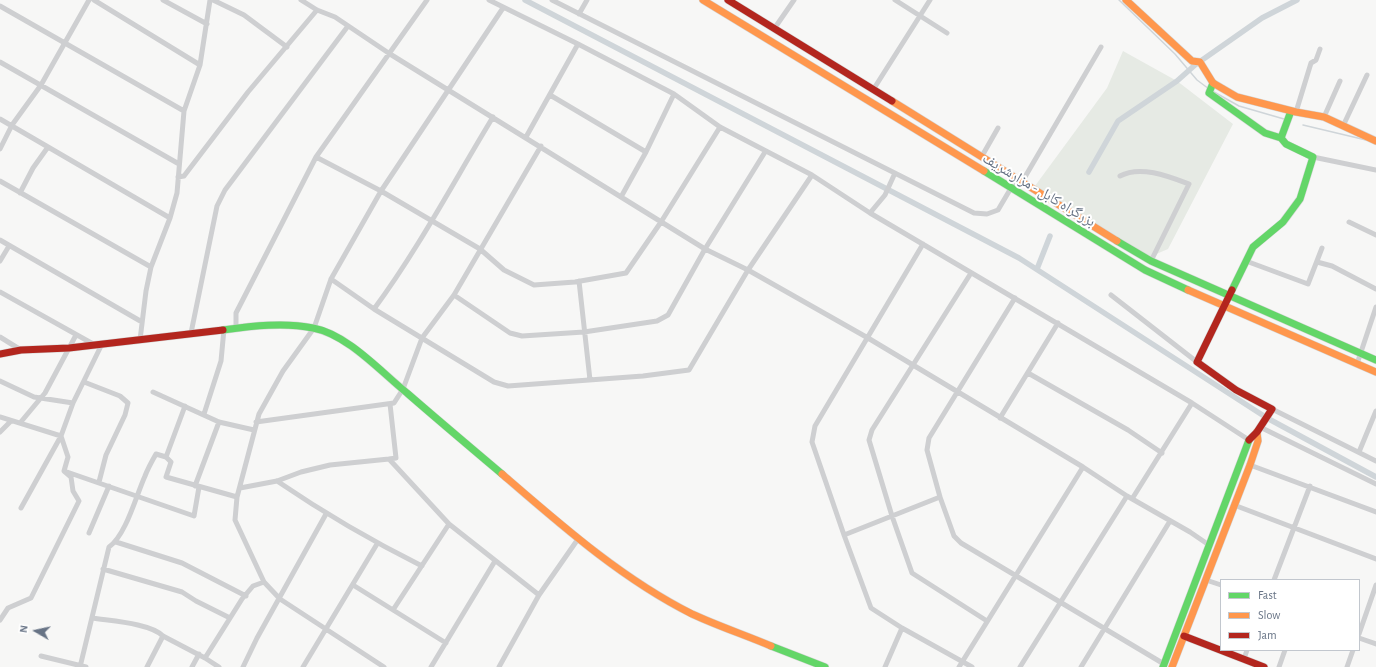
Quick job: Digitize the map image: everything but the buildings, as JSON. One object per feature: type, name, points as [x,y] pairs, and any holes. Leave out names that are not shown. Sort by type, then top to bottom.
[{"type":"main road","name":"بزرگراه کابل - مزارشریف","points":[[703,0],[1145,270],[1225,307],[1376,372]]},
{"type":"main road","name":"بزرگراه کابل - مزارشریف","points":[[728,0],[982,156],[1066,210],[1151,260],[1376,360]]},
{"type":"main road","points":[[1126,0],[1192,61],[1200,62],[1211,88],[1237,115],[1265,133],[1281,138],[1286,144],[1313,157],[1300,199],[1283,222],[1252,247],[1225,307],[1197,362],[1236,390],[1271,412],[1248,440],[1163,666]]},
{"type":"main road","points":[[1211,88],[1237,97],[1324,117],[1376,141]]},
{"type":"main road","points":[[1281,138],[1294,111]]},
{"type":"main road","points":[[0,354],[21,350],[69,348],[236,328],[282,326],[314,328],[329,333],[343,341],[403,389],[578,538],[650,590],[693,614],[824,667]]},
{"type":"main road","points":[[1172,667],[1250,465],[1258,441],[1260,427]]},
{"type":"main road","points":[[1184,636],[1220,650]]},
{"type":"main road","points":[[1223,651],[1264,667]]},
{"type":"street","points":[[0,149],[12,125],[41,85],[88,0]]},
{"type":"street","points":[[94,0],[200,65]]},
{"type":"street","points":[[163,0],[207,24]]},
{"type":"street","points":[[140,340],[151,267],[170,218],[177,193],[184,111],[200,65],[210,0]]},
{"type":"street","points":[[213,0],[244,15],[287,47]]},
{"type":"street","points":[[301,0],[317,10],[335,17],[390,54],[493,116],[705,249],[748,270],[868,338],[912,366],[1084,467],[1127,496],[1209,545]]},
{"type":"street","points":[[236,328],[236,313],[316,157],[427,0]]},
{"type":"street","points":[[489,0],[674,94],[720,127],[765,152],[812,175],[870,213],[1192,403],[1248,440]]},
{"type":"street","points":[[552,0],[974,213],[987,214],[998,210],[1010,188],[1022,182],[1101,47]]},
{"type":"street","points":[[580,14],[587,0]]},
{"type":"street","points":[[774,29],[794,0]]},
{"type":"street","points":[[894,0],[947,33]]},
{"type":"street","points":[[873,90],[930,0]]},
{"type":"street","points":[[0,6],[184,111]]},
{"type":"street","points":[[384,667],[280,599],[264,582],[235,520],[237,497],[259,414],[283,371],[314,328],[331,279],[381,191],[503,8]]},
{"type":"street","points":[[178,177],[184,176],[248,92],[317,10]]},
{"type":"street","points":[[191,333],[217,206],[348,26]]},
{"type":"street","points":[[526,137],[578,44]]},
{"type":"street","points":[[1294,111],[1311,63],[1316,60],[1320,49]]},
{"type":"street","points":[[0,62],[180,164]]},
{"type":"street","points":[[1343,126],[1367,75]]},
{"type":"street","points":[[1324,117],[1340,81]]},
{"type":"street","points":[[621,197],[646,152],[674,94]]},
{"type":"street","points":[[550,95],[646,152]]},
{"type":"street","points":[[374,309],[392,285],[493,116]]},
{"type":"street","points":[[0,119],[170,218]]},
{"type":"street","points":[[316,157],[381,191],[480,250],[504,270],[534,285],[579,281],[626,273],[662,222],[720,127]]},
{"type":"street","points":[[982,156],[998,128]]},
{"type":"street","points":[[256,422],[394,403],[403,389],[422,338],[454,294],[541,146]]},
{"type":"street","points":[[20,193],[33,168],[48,147]]},
{"type":"street","points":[[454,294],[510,333],[522,336],[584,332],[657,321],[668,315],[705,249],[765,152]]},
{"type":"street","points":[[1313,157],[1376,170]]},
{"type":"street","points":[[1120,176],[1128,171],[1164,174],[1189,184],[1151,260]]},
{"type":"street","points":[[870,213],[885,194],[895,173]]},
{"type":"street","points":[[331,279],[374,309],[494,382],[508,386],[590,380],[689,370],[748,270],[812,175]]},
{"type":"street","points":[[0,181],[151,267]]},
{"type":"street","points":[[1349,222],[1376,234]]},
{"type":"street","points":[[0,240],[142,322]]},
{"type":"street","points":[[924,244],[814,426],[812,442],[871,608],[902,628],[972,667]]},
{"type":"street","points":[[0,261],[8,246]]},
{"type":"street","points":[[1246,261],[1308,284],[1322,248]]},
{"type":"street","points":[[1317,262],[1332,266],[1376,289]]},
{"type":"street","points":[[971,273],[872,430],[869,440],[892,516],[912,572],[987,621]]},
{"type":"street","points":[[579,281],[590,380]]},
{"type":"street","points":[[0,292],[76,334],[99,344],[84,382],[73,403],[61,436],[21,508]]},
{"type":"street","points":[[1111,295],[1197,362]]},
{"type":"street","points":[[1014,298],[929,438],[927,450],[940,497],[954,536],[961,543],[1017,575],[1163,666]]},
{"type":"street","points":[[1357,364],[1376,307]]},
{"type":"street","points":[[1000,418],[1058,323]]},
{"type":"street","points":[[204,414],[221,361],[224,329]]},
{"type":"street","points":[[20,423],[40,397],[45,393],[76,334]]},
{"type":"street","points":[[0,337],[21,350]]},
{"type":"street","points":[[1028,373],[1128,430],[1162,453]]},
{"type":"street","points":[[0,381],[40,397],[73,403]]},
{"type":"street","points":[[84,382],[120,396],[128,402],[126,415],[106,455],[99,482]]},
{"type":"street","points":[[153,392],[220,422],[254,430]]},
{"type":"street","points":[[1132,499],[1192,403]]},
{"type":"street","points":[[240,488],[277,481],[330,465],[396,458],[390,404]]},
{"type":"street","points":[[166,457],[185,406]]},
{"type":"street","points":[[1358,452],[1376,411]]},
{"type":"street","points":[[1271,412],[1376,461]]},
{"type":"street","points":[[0,417],[10,422],[20,423],[61,436]]},
{"type":"street","points":[[0,432],[10,422]]},
{"type":"street","points":[[64,471],[194,516],[197,487],[220,422]]},
{"type":"street","points":[[1260,427],[1376,484]]},
{"type":"street","points":[[61,436],[68,457],[64,471]]},
{"type":"street","points":[[41,656],[82,667],[109,547],[116,542],[137,497],[145,475],[156,454],[166,457],[171,462],[166,477],[197,487],[237,497]]},
{"type":"street","points":[[389,459],[449,524],[495,562],[539,595]]},
{"type":"street","points":[[1250,465],[1310,486],[1376,512]]},
{"type":"street","points":[[959,667],[964,662],[987,621],[1084,467]]},
{"type":"street","points":[[0,620],[8,608],[31,598],[79,500],[73,491],[71,478],[64,471]]},
{"type":"street","points":[[277,481],[326,514],[378,544],[422,566]]},
{"type":"street","points":[[89,532],[109,486]]},
{"type":"street","points":[[1274,579],[1310,486]]},
{"type":"street","points":[[1020,667],[1127,496]]},
{"type":"street","points":[[844,535],[940,497]]},
{"type":"street","points":[[1234,505],[1376,559]]},
{"type":"street","points":[[244,667],[257,638],[326,514]]},
{"type":"street","points":[[1081,667],[1170,521]]},
{"type":"street","points":[[393,610],[449,524]]},
{"type":"street","points":[[499,667],[539,595],[578,538]]},
{"type":"street","points":[[116,542],[182,563],[246,596]]},
{"type":"street","points":[[303,667],[378,544]]},
{"type":"street","points":[[431,667],[495,562]]},
{"type":"street","points":[[103,569],[182,592],[196,601],[230,618]]},
{"type":"street","points":[[1206,580],[1220,585]]},
{"type":"street","points":[[205,658],[230,618],[253,586],[264,582]]},
{"type":"street","points":[[353,585],[446,643]]},
{"type":"street","points":[[1361,620],[1376,585]]},
{"type":"street","points":[[92,618],[149,628],[199,654],[219,667]]},
{"type":"street","points":[[885,667],[902,628]]},
{"type":"street","points":[[147,667],[163,636]]},
{"type":"street","points":[[1360,638],[1376,644]]},
{"type":"street","points":[[1244,659],[1247,651]]},
{"type":"street","points":[[1279,667],[1285,651]]},
{"type":"street","points":[[1347,667],[1353,651]]},
{"type":"street","points":[[192,667],[199,654]]},
{"type":"shaded area","points":[[1123,51],[1177,81],[1233,124],[1168,249],[1147,258],[1032,190],[1107,88]]},
{"type":"waterway","points":[[525,0],[1019,258],[1267,418],[1376,477]]},
{"type":"waterway","points":[[1119,0],[1175,54],[1197,80],[1209,89]]},
{"type":"waterway","points":[[1089,172],[1118,121],[1177,81],[1195,65],[1262,18],[1297,0]]},
{"type":"waterway","points":[[1214,92],[1239,106],[1284,119]]},
{"type":"waterway","points":[[1303,125],[1366,140]]},
{"type":"waterway","points":[[1037,269],[1050,236]]},
{"type":"traffic: fast","points":[[1213,83],[1209,93],[1265,133],[1281,138]]},
{"type":"traffic: fast","points":[[1232,290],[1253,247],[1283,222],[1300,199],[1313,157],[1286,144],[1281,138],[1291,111]]},
{"type":"traffic: fast","points":[[984,171],[1145,270],[1188,290]]},
{"type":"traffic: fast","points":[[1117,241],[1151,261],[1376,360]]},
{"type":"traffic: fast","points":[[223,330],[257,326],[291,325],[313,328],[338,338],[363,355],[502,474]]},
{"type":"traffic: fast","points":[[1163,667],[1249,440]]},
{"type":"traffic: fast","points":[[771,646],[825,667]]},
{"type":"traffic: slow","points":[[703,0],[984,171]]},
{"type":"traffic: slow","points":[[1126,0],[1192,61],[1200,62],[1213,83],[1237,97],[1296,112],[1324,117],[1376,141]]},
{"type":"traffic: slow","points":[[892,101],[1117,241]]},
{"type":"traffic: slow","points":[[1188,290],[1376,372]]},
{"type":"traffic: slow","points":[[1172,667],[1250,465],[1258,441],[1257,432]]},
{"type":"traffic: slow","points":[[502,474],[593,550],[641,585],[692,614],[771,646]]},
{"type":"traffic: jam","points":[[728,0],[892,101]]},
{"type":"traffic: jam","points":[[1232,290],[1197,362],[1236,390],[1272,409],[1257,432],[1249,440]]},
{"type":"traffic: jam","points":[[0,354],[21,350],[69,348],[223,330]]},
{"type":"traffic: jam","points":[[1184,636],[1220,650]]},
{"type":"traffic: jam","points":[[1223,651],[1264,667]]}]
